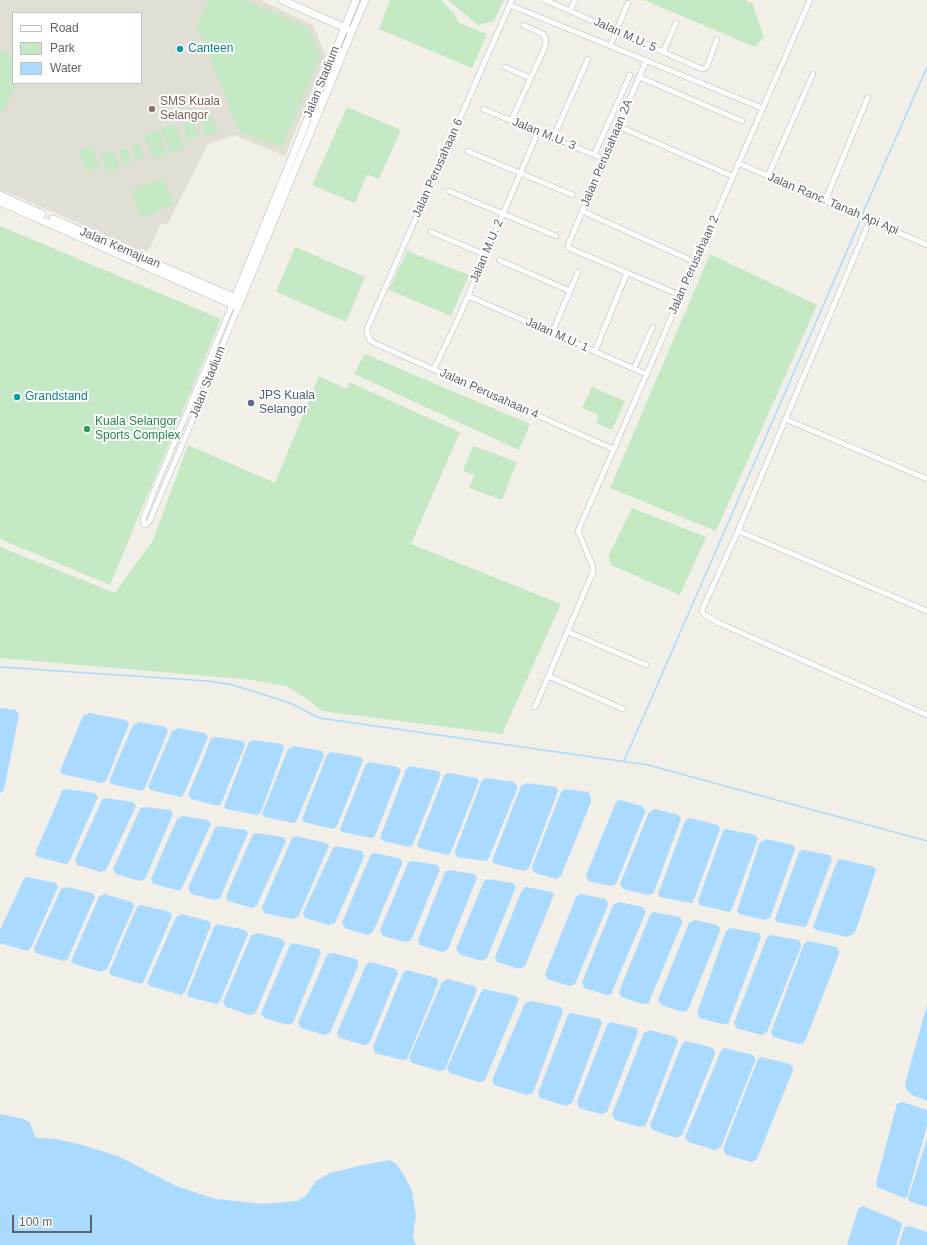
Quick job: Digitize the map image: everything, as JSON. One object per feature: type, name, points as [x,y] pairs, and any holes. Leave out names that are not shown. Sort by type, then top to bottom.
[{"type":"street","points":[[282,0],[352,31]]},
{"type":"street","name":"Jalan Stadium","points":[[356,0],[237,303],[194,417],[149,522],[145,525],[143,520],[154,491],[237,303],[364,0]]},
{"type":"street","name":"Jalan M.U. 5","points":[[545,0],[616,32],[705,69],[707,68],[717,39]]},
{"type":"street","points":[[570,11],[575,0]]},
{"type":"street","name":"Jalan Perusahaan 2","points":[[568,632],[593,572],[593,567],[578,531],[810,0]]},
{"type":"street","points":[[511,3],[610,46],[762,108]]},
{"type":"street","name":"Jalan Perusahaan 6","points":[[368,336],[366,328],[511,3]]},
{"type":"street","points":[[610,46],[628,3]]},
{"type":"street","points":[[663,52],[676,23]]},
{"type":"street","points":[[511,121],[545,47],[546,40],[543,34],[523,25]]},
{"type":"street","points":[[553,138],[588,59]]},
{"type":"street","name":"Jalan Perusahaan 2A","points":[[627,273],[568,248],[568,245],[646,61]]},
{"type":"street","points":[[505,67],[530,78]]},
{"type":"street","points":[[768,176],[813,74]]},
{"type":"street","points":[[594,155],[630,75]]},
{"type":"street","points":[[639,77],[742,121]]},
{"type":"street","points":[[825,200],[868,98]]},
{"type":"street","name":"Jalan M.U. 3","points":[[483,109],[604,159]]},
{"type":"street","points":[[618,126],[732,176]]},
{"type":"street","name":"Jalan M.U. 2","points":[[434,369],[486,255],[538,132]]},
{"type":"street","points":[[467,150],[573,195]]},
{"type":"street","name":"Jalan Ranc. Tanah Api Api","points":[[738,163],[927,245]]},
{"type":"street","points":[[449,191],[556,236]]},
{"type":"street","name":"Jalan Kemajuan","points":[[0,195],[237,303]]},
{"type":"street","name":"Jalan Kemajuan","points":[[0,202],[237,303]]},
{"type":"street","points":[[582,211],[695,262]]},
{"type":"street","points":[[868,219],[738,531],[703,608],[703,614],[726,626],[927,715]]},
{"type":"street","points":[[431,232],[486,255]]},
{"type":"street","points":[[499,260],[570,291]]},
{"type":"street","points":[[552,333],[578,272]]},
{"type":"street","points":[[595,351],[627,273],[680,295]]},
{"type":"street","name":"Jalan M.U. 1","points":[[468,296],[646,374]]},
{"type":"street","points":[[634,368],[653,327]]},
{"type":"street","name":"Jalan Perusahaan 4","points":[[368,336],[374,343],[614,449]]},
{"type":"street","points":[[785,419],[927,479]]},
{"type":"street","points":[[738,531],[927,611]]},
{"type":"street","points":[[535,708],[568,632],[646,665]]},
{"type":"street","points":[[548,676],[623,710]]},
{"type":"shaded area","name":"SMS Kuala Selangor","points":[[0,0],[260,0],[313,25],[326,56],[285,156],[234,135],[208,144],[167,225],[161,223],[150,248],[144,252],[0,189]]},
{"type":"green space","points":[[208,0],[245,0],[309,28],[320,56],[282,148],[239,131],[197,26]]},
{"type":"green space","points":[[390,0],[441,0],[454,13],[459,23],[487,34],[472,68],[379,29]]},
{"type":"green space","points":[[448,0],[504,0],[494,21],[478,25]]},
{"type":"green space","points":[[644,0],[746,0],[748,3],[752,2],[764,38],[755,47]]},
{"type":"green space","points":[[0,50],[12,55],[12,84],[17,84],[4,112],[0,111]]},
{"type":"green space","points":[[347,107],[401,130],[379,179],[367,174],[355,203],[312,185]]},
{"type":"green space","points":[[211,115],[218,132],[206,137],[200,119]]},
{"type":"green space","points":[[193,119],[200,136],[188,141],[182,124]]},
{"type":"green space","points":[[175,124],[184,148],[171,154],[161,129]]},
{"type":"green space","points":[[158,130],[167,154],[153,159],[144,135]]},
{"type":"green space","points":[[139,144],[145,157],[137,160],[131,147]]},
{"type":"green space","points":[[92,145],[100,167],[87,172],[79,150]]},
{"type":"green space","points":[[127,148],[132,162],[123,165],[118,151]]},
{"type":"green space","points":[[113,150],[120,169],[108,173],[100,154]]},
{"type":"green space","points":[[164,178],[174,205],[141,218],[131,190]]},
{"type":"green space","name":"Kuala Selangor Sports Complex","points":[[0,226],[221,319],[110,585],[0,539]]},
{"type":"green space","points":[[295,247],[365,277],[346,322],[276,292]]},
{"type":"green space","points":[[407,251],[469,275],[451,316],[389,290]]},
{"type":"green space","points":[[710,254],[817,305],[716,531],[610,488]]},
{"type":"green space","points":[[365,354],[530,424],[519,450],[354,374]]},
{"type":"green space","points":[[319,376],[347,389],[349,382],[460,432],[411,544],[561,604],[502,734],[322,711],[310,701],[286,686],[253,680],[0,658],[0,547],[115,593],[153,540],[188,445],[275,483]]},
{"type":"green space","points":[[592,387],[625,401],[612,430],[596,423],[599,415],[582,408]]},
{"type":"green space","points":[[473,446],[517,462],[502,500],[469,488],[474,475],[463,471]]},
{"type":"green space","points":[[632,508],[706,537],[680,595],[613,566],[610,562],[609,555]]},
{"type":"water","points":[[0,708],[16,710],[19,715],[4,790],[0,793]]},
{"type":"water","points":[[89,713],[126,720],[129,724],[106,781],[102,783],[62,774],[60,771],[83,716]]},
{"type":"water","points":[[139,722],[166,727],[168,731],[145,788],[142,791],[112,784],[109,781],[133,725]]},
{"type":"water","points":[[178,728],[205,733],[208,737],[184,794],[181,797],[151,790],[148,787],[172,731]]},
{"type":"water","points":[[215,737],[243,741],[245,745],[221,804],[218,806],[191,799],[188,795],[211,739]]},
{"type":"water","points":[[253,740],[282,744],[284,748],[261,812],[257,815],[226,809],[224,806],[249,742]]},
{"type":"water","points":[[294,746],[322,751],[324,755],[297,820],[294,823],[265,817],[262,814],[288,749]]},
{"type":"water","points":[[331,752],[361,757],[363,761],[337,826],[333,829],[304,822],[302,819],[327,755]]},
{"type":"water","points":[[369,762],[398,767],[401,770],[375,836],[372,838],[342,832],[340,829],[366,764]]},
{"type":"water","points":[[409,766],[438,771],[441,774],[413,844],[410,847],[383,841],[380,838],[406,769]]},
{"type":"water","points":[[448,773],[476,778],[479,781],[451,852],[448,855],[419,848],[417,845],[444,776]]},
{"type":"water","points":[[485,778],[514,782],[517,789],[488,860],[484,861],[457,857],[455,851],[482,780]]},
{"type":"water","points":[[527,783],[556,787],[558,791],[529,868],[524,871],[495,864],[492,861],[521,786]]},
{"type":"water","points":[[65,789],[95,793],[98,797],[69,862],[66,864],[38,857],[35,854],[62,791]]},
{"type":"water","points":[[565,789],[588,792],[591,802],[561,876],[556,879],[535,873],[532,867],[561,792]]},
{"type":"water","points":[[105,798],[133,802],[136,806],[106,870],[101,872],[77,865],[75,860],[102,800]]},
{"type":"water","points":[[620,800],[642,806],[645,812],[616,884],[611,886],[588,881],[586,875],[616,802]]},
{"type":"water","points":[[143,807],[171,810],[173,814],[145,879],[139,881],[116,874],[113,869],[140,809]]},
{"type":"water","points":[[655,809],[679,815],[681,819],[654,892],[648,895],[623,889],[620,884],[649,812]]},
{"type":"water","points":[[183,816],[208,820],[211,824],[181,890],[153,884],[151,879],[177,819]]},
{"type":"water","points":[[689,818],[718,825],[720,829],[694,900],[691,903],[660,897],[658,894],[685,821]]},
{"type":"water","points":[[218,826],[246,830],[248,833],[220,898],[215,900],[191,894],[188,888],[215,828]]},
{"type":"water","points":[[726,829],[755,835],[758,839],[732,909],[729,912],[700,905],[698,901],[723,831]]},
{"type":"water","points":[[255,833],[283,837],[286,841],[257,905],[252,908],[228,901],[226,896],[252,836]]},
{"type":"water","points":[[296,836],[326,843],[329,846],[298,917],[292,919],[264,913],[262,907],[292,838]]},
{"type":"water","points":[[766,839],[793,845],[795,849],[770,918],[765,920],[739,914],[737,911],[760,842]]},
{"type":"water","points":[[336,846],[362,851],[364,857],[335,923],[329,925],[305,918],[303,913],[333,848]]},
{"type":"water","points":[[803,850],[830,855],[832,859],[807,925],[804,927],[777,922],[775,919],[799,852]]},
{"type":"water","points":[[374,853],[399,858],[402,861],[402,864],[373,932],[368,935],[345,928],[342,923],[370,856]]},
{"type":"water","points":[[840,859],[874,867],[876,870],[856,930],[853,934],[847,937],[816,930],[813,927],[837,861]]},
{"type":"water","points":[[412,861],[437,865],[440,869],[411,940],[406,942],[383,936],[380,930],[408,863]]},
{"type":"water","points":[[449,870],[474,874],[477,878],[448,949],[443,952],[420,945],[418,940],[445,872]]},
{"type":"water","points":[[27,877],[56,883],[58,887],[31,948],[27,951],[0,943],[0,930],[24,879]]},
{"type":"water","points":[[487,879],[513,883],[516,887],[487,958],[481,961],[459,954],[456,949],[484,881]]},
{"type":"water","points":[[67,887],[92,893],[95,897],[67,960],[63,961],[36,953],[34,948],[61,889]]},
{"type":"water","points":[[526,887],[552,892],[554,895],[525,966],[520,969],[497,962],[495,957],[522,890]]},
{"type":"water","points":[[104,894],[132,902],[134,906],[107,969],[101,972],[74,964],[71,961],[99,897]]},
{"type":"water","points":[[580,894],[606,899],[608,905],[575,984],[570,986],[547,979],[545,974],[576,897]]},
{"type":"water","points":[[619,902],[643,907],[645,914],[612,992],[611,994],[607,995],[584,988],[582,982],[613,905]]},
{"type":"water","points":[[141,905],[170,912],[172,916],[144,981],[141,984],[111,975],[109,972],[137,907]]},
{"type":"water","points":[[653,912],[680,917],[682,923],[649,1002],[648,1004],[643,1004],[621,997],[619,992],[650,915]]},
{"type":"water","points":[[181,914],[209,921],[211,925],[185,992],[181,995],[150,986],[147,983],[176,917]]},
{"type":"water","points":[[695,920],[717,925],[720,928],[720,931],[688,1010],[683,1012],[661,1005],[658,1000],[689,923]]},
{"type":"water","points":[[217,924],[245,930],[248,934],[220,1001],[217,1004],[189,997],[187,994],[214,927]]},
{"type":"water","points":[[730,928],[759,933],[761,937],[729,1022],[728,1024],[723,1024],[699,1018],[697,1013],[726,931]]},
{"type":"water","points":[[257,933],[282,939],[285,943],[256,1012],[250,1015],[226,1007],[223,1002],[251,936]]},
{"type":"water","points":[[770,935],[799,940],[801,946],[767,1032],[761,1035],[736,1028],[734,1023],[767,937]]},
{"type":"water","points":[[808,941],[837,947],[839,954],[805,1041],[799,1044],[773,1037],[771,1032],[804,944]]},
{"type":"water","points":[[293,943],[319,949],[321,953],[293,1023],[288,1025],[264,1018],[261,1013],[290,945]]},
{"type":"water","points":[[333,953],[356,959],[358,966],[330,1033],[325,1035],[301,1028],[298,1023],[327,955]]},
{"type":"water","points":[[370,962],[395,969],[398,973],[370,1042],[364,1045],[340,1038],[337,1033],[366,965]]},
{"type":"water","points":[[407,970],[436,978],[439,981],[408,1057],[407,1059],[403,1060],[375,1053],[373,1047],[403,973]]},
{"type":"water","points":[[448,979],[474,986],[477,990],[445,1069],[439,1071],[412,1063],[409,1058],[442,982]]},
{"type":"water","points":[[484,989],[516,996],[519,999],[485,1080],[479,1082],[450,1073],[447,1068],[481,992]]},
{"type":"water","points":[[531,1001],[561,1007],[563,1011],[533,1093],[527,1095],[494,1085],[492,1080],[525,1003]]},
{"type":"water","points":[[927,1005],[927,1101],[912,1095],[906,1089],[905,1084]]},
{"type":"water","points":[[571,1013],[600,1019],[602,1023],[572,1103],[566,1106],[540,1098],[538,1093],[568,1015]]},
{"type":"water","points":[[610,1022],[636,1028],[638,1032],[607,1112],[602,1114],[579,1108],[577,1102],[607,1025]]},
{"type":"water","points":[[650,1030],[675,1037],[678,1041],[646,1125],[640,1127],[615,1120],[612,1114],[644,1033]]},
{"type":"water","points":[[686,1041],[713,1048],[715,1054],[682,1135],[676,1138],[653,1130],[650,1125],[682,1044]]},
{"type":"water","points":[[724,1048],[753,1055],[755,1061],[721,1147],[715,1150],[688,1142],[685,1137],[721,1051]]},
{"type":"water","points":[[761,1057],[790,1064],[793,1070],[757,1159],[752,1162],[726,1155],[723,1149],[758,1059]]},
{"type":"water","points":[[902,1102],[927,1110],[927,1126],[907,1197],[904,1198],[877,1187],[876,1183],[897,1104]]},
{"type":"water","points":[[0,1114],[24,1119],[30,1123],[37,1138],[57,1139],[118,1156],[176,1186],[216,1199],[264,1204],[297,1201],[306,1196],[316,1181],[330,1173],[390,1160],[396,1164],[404,1175],[412,1191],[416,1215],[413,1237],[416,1245],[0,1245]]},
{"type":"water","points":[[927,1139],[927,1207],[909,1201],[908,1198]]},
{"type":"water","points":[[863,1206],[901,1222],[902,1225],[896,1245],[847,1245],[858,1209]]},
{"type":"water","points":[[909,1226],[927,1232],[927,1245],[899,1245],[904,1228]]},
{"type":"waterway","points":[[862,215],[927,67]]},
{"type":"waterway","points":[[624,761],[861,219]]},
{"type":"waterway","points":[[0,667],[208,681],[233,685],[290,703],[319,718],[648,765],[927,841]]},
{"type":"place","name":"Canteen","points":[[180,49]]},
{"type":"place","name":"SMS Kuala Selangor","points":[[152,109]]},
{"type":"place","name":"Grandstand","points":[[17,397]]},
{"type":"place","name":"JPS Kuala Selangor","points":[[251,403]]},
{"type":"place","name":"Kuala Selangor Sports Complex","points":[[87,429]]}]
